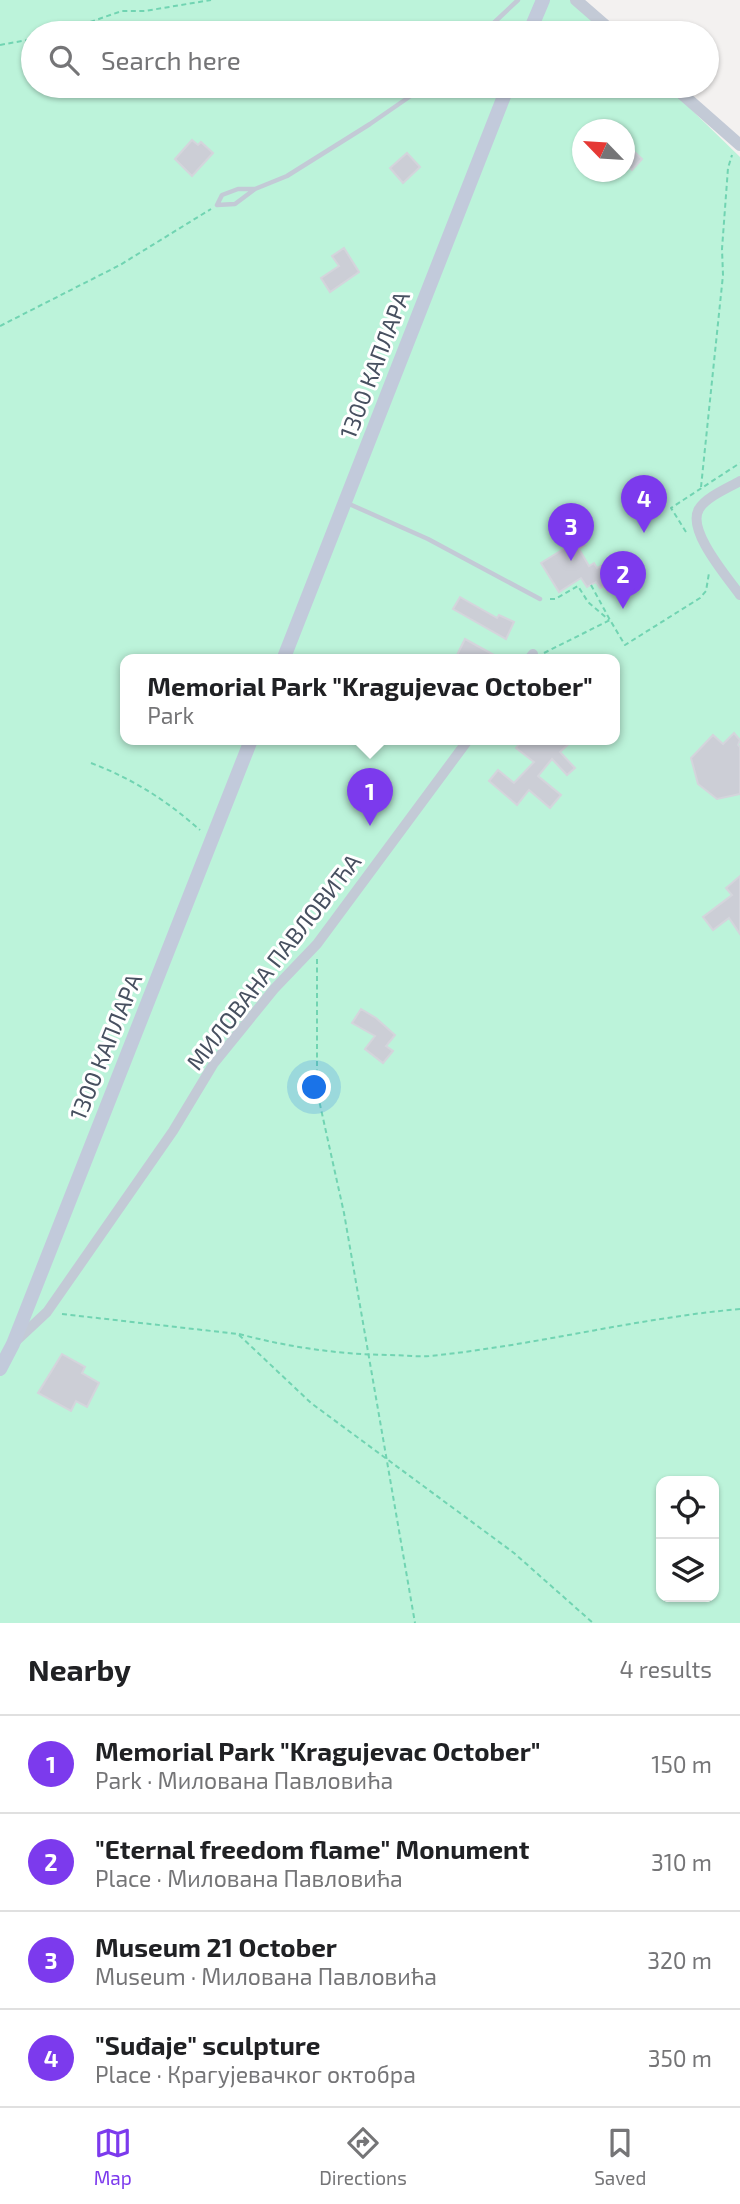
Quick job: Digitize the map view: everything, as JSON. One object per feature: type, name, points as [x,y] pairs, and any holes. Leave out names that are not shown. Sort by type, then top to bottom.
[{"type":"main road","points":[[534,21],[543,0]]},
{"type":"main road","name":"1300 КАПЛАРА","points":[[285,654],[503,98]]},
{"type":"main road","name":"1300 КАПЛАРА","points":[[0,1369],[13,1344],[249,745]]},
{"type":"street","points":[[576,0],[600,21]]},
{"type":"street","points":[[687,98],[738,143]]},
{"type":"street","points":[[740,481],[703,504],[696,517],[698,530],[707,548],[740,595]]},
{"type":"street","name":"МИЛОВАНА ПАВЛОВИЋА","points":[[13,1344],[47,1312],[173,1132],[214,1063],[274,989],[317,944],[464,745]]},
{"type":"lane","points":[[496,21],[518,0]]},
{"type":"lane","points":[[255,189],[238,189],[222,195],[217,205],[234,204],[255,189],[286,176],[408,98]]},
{"type":"lane","points":[[346,502],[428,539],[540,599]]},
{"type":"path","points":[[93,21],[122,11],[145,11],[211,0]]},
{"type":"path","points":[[0,45],[21,41]]},
{"type":"path","points":[[701,488],[723,275],[722,249],[729,168],[738,143]]},
{"type":"path","points":[[0,326],[120,265],[217,205]]},
{"type":"path","points":[[692,541],[671,508],[740,463]]},
{"type":"path","points":[[591,585],[625,645],[700,598],[706,591],[709,571]]},
{"type":"path","points":[[540,599],[555,599],[578,586],[588,602],[610,620]]},
{"type":"path","points":[[539,654],[610,620]]},
{"type":"path","points":[[91,763],[142,785],[162,798],[212,841]]},
{"type":"path","points":[[317,944],[317,1091],[344,1213],[415,1623]]},
{"type":"path","points":[[47,1312],[238,1334],[290,1347],[427,1356],[608,1330],[701,1312],[740,1309]]},
{"type":"path","points":[[238,1334],[311,1403],[514,1553],[591,1622]]},
{"type":"green space","points":[[0,0],[579,0],[601,21],[21,21],[21,98],[679,98],[740,157],[740,1623],[0,1623]]},
{"type":"building","points":[[192,140],[198,145],[201,142],[213,153],[192,176],[175,159]]},
{"type":"building","points":[[635,152],[642,159],[635,167]]},
{"type":"building","points":[[407,153],[420,167],[403,183],[390,168]]},
{"type":"building","points":[[344,248],[359,272],[330,292],[321,278],[339,266],[332,256]]},
{"type":"building","points":[[575,530],[585,545],[579,549],[589,566],[594,563],[597,568],[603,565],[606,570],[614,565],[624,582],[608,592],[596,582],[587,587],[581,578],[559,592],[541,563],[565,548],[560,539]]},
{"type":"building","points":[[460,597],[497,618],[499,615],[514,622],[506,639],[453,609]]},
{"type":"building","points":[[465,639],[492,654],[458,654]]},
{"type":"building","points":[[734,733],[740,740],[740,794],[717,799],[698,784],[691,758],[713,735],[723,744]]},
{"type":"building","points":[[518,745],[568,745],[560,752],[575,768],[567,775],[552,759],[538,776],[561,795],[550,808],[529,790],[517,805],[489,781],[498,770],[514,783],[534,762],[516,748]]},
{"type":"building","points":[[740,876],[740,934],[729,918],[713,930],[703,917],[732,895],[726,888]]},
{"type":"building","points":[[361,1009],[395,1035],[386,1046],[393,1051],[383,1063],[365,1049],[375,1036],[352,1023]]},
{"type":"building","points":[[62,1354],[85,1367],[82,1373],[99,1383],[87,1407],[76,1401],[71,1411],[38,1393]]},
{"type":"place","name":"\"Suđaje\" sculpture","points":[[644,533]]},
{"type":"place","name":"Museum 21 October","points":[[571,561]]},
{"type":"place","name":"\"Eternal freedom flame\" Monument","points":[[623,609]]},
{"type":"place","name":"Memorial Park \"Kragujevac October\"","points":[[370,826]]}]
